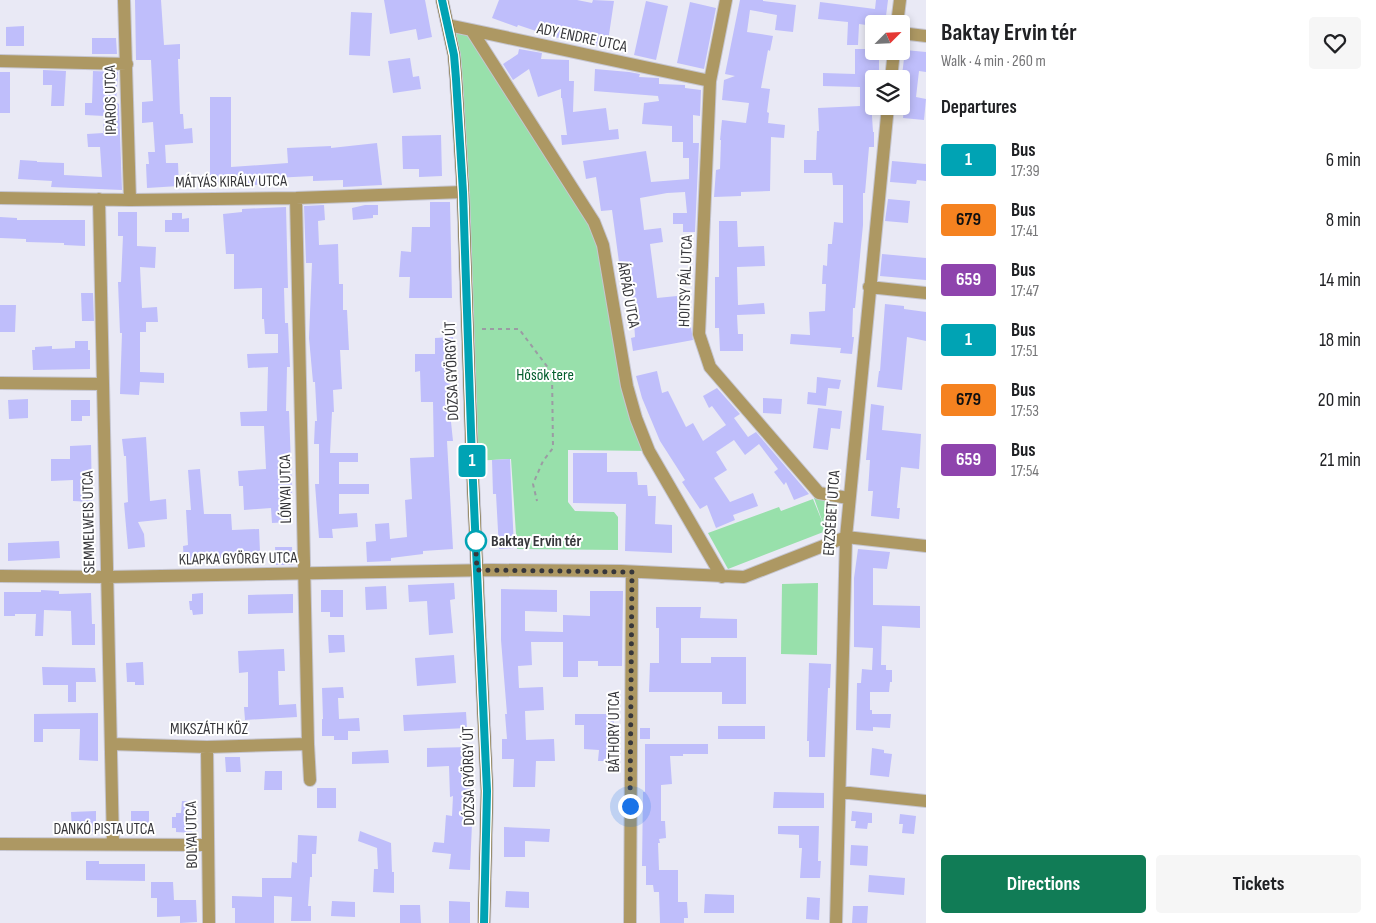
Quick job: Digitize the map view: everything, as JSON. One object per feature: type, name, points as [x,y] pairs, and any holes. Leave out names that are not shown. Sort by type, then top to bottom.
[{"type":"main road","name":"DÓZSA GYÖRGY ÚT","points":[[442,0],[448,25],[456,79],[463,192],[487,791],[484,923]]},
{"type":"street","name":"IPAROS UTCA","points":[[124,0],[130,200]]},
{"type":"street","name":"HOITSY PÁL UTCA","points":[[726,0],[710,81],[699,334],[710,367],[819,493],[848,498]]},
{"type":"street","points":[[898,15],[900,0]]},
{"type":"street","name":"ADY ENDRE UTCA","points":[[448,25],[710,81]]},
{"type":"street","name":"ÁRPÁD UTCA","points":[[472,31],[594,222],[603,245],[627,386],[636,418],[649,451],[722,577]]},
{"type":"street","points":[[910,34],[926,36]]},
{"type":"street","points":[[0,61],[127,64]]},
{"type":"street","name":"ERZSÉBET UTCA","points":[[836,923],[848,498],[887,115]]},
{"type":"street","name":"MÁTYÁS KIRÁLY UTCA","points":[[0,198],[130,200],[296,198],[463,192]]},
{"type":"street","name":"LÓNYAI UTCA","points":[[296,198],[310,780]]},
{"type":"street","name":"SEMMELWEIS UTCA","points":[[99,199],[113,845]]},
{"type":"street","points":[[869,287],[926,293]]},
{"type":"street","points":[[0,384],[102,384]]},
{"type":"street","points":[[477,570],[632,572],[744,577],[846,537],[926,546]]},
{"type":"street","name":"KLAPKA GYÖRGY UTCA","points":[[0,576],[106,577],[477,570]]},
{"type":"street","name":"BÁTHORY UTCA","points":[[630,923],[632,572]]},
{"type":"street","name":"MIKSZÁTH KÖZ","points":[[111,744],[207,747],[308,744]]},
{"type":"street","name":"BOLYAI UTCA","points":[[207,747],[209,923]]},
{"type":"street","points":[[840,792],[926,801]]},
{"type":"street","name":"DANKÓ PISTA UTCA","points":[[0,844],[208,845]]},
{"type":"path","points":[[482,329],[519,328],[552,373],[553,448],[543,461],[533,484],[537,500]]},
{"type":"green space","name":"Hősök tere","points":[[448,25],[472,31],[594,222],[627,386],[649,451],[568,450],[568,502],[575,511],[614,512],[618,517],[618,550],[517,549],[511,459],[472,461]]},
{"type":"green space","points":[[814,498],[836,499],[835,517],[826,531],[728,569],[708,533],[779,507],[781,511],[813,499],[824,526]]},
{"type":"green space","points":[[818,583],[817,655],[781,654],[782,584]]},
{"type":"building","points":[[135,0],[161,0],[164,45],[180,44],[180,59],[178,59],[180,114],[183,114],[184,129],[192,128],[193,143],[165,145],[166,163],[178,163],[179,186],[147,188],[146,164],[149,164],[148,152],[155,152],[153,122],[142,123],[142,102],[153,101],[151,60],[136,60]]},
{"type":"building","points":[[384,0],[425,0],[432,37],[418,40],[416,29],[390,34]]},
{"type":"building","points":[[499,0],[577,0],[592,3],[593,0],[614,1],[607,48],[554,37],[492,18]]},
{"type":"building","points":[[740,0],[763,0],[796,5],[793,32],[775,30],[777,15],[750,10],[747,32],[773,36],[770,51],[768,50],[761,88],[770,89],[767,112],[769,113],[768,123],[785,125],[784,138],[771,137],[770,191],[741,192],[741,196],[714,197],[716,170],[720,169],[722,120],[746,123],[749,103],[722,100],[724,80],[735,76],[725,74]]},
{"type":"building","points":[[876,0],[888,0],[886,15],[865,15],[865,25],[859,24],[858,45],[847,45],[848,22],[818,19],[820,2],[875,9]]},
{"type":"building","points":[[646,1],[668,6],[656,60],[634,55]]},
{"type":"building","points":[[690,2],[716,8],[704,69],[677,63]]},
{"type":"building","points":[[351,12],[372,13],[370,56],[349,55]]},
{"type":"building","points":[[24,26],[24,46],[6,46],[6,27]]},
{"type":"building","points":[[92,38],[116,38],[117,54],[92,54]]},
{"type":"building","points":[[519,49],[542,53],[541,59],[569,60],[569,81],[574,81],[573,112],[606,108],[609,130],[618,129],[619,139],[562,145],[561,135],[567,135],[561,89],[538,97],[529,69],[513,80],[503,64],[518,54]]},
{"type":"building","points":[[855,49],[865,49],[865,60],[879,60],[879,70],[865,70],[865,115],[872,115],[874,147],[869,147],[865,193],[863,193],[863,225],[855,308],[853,308],[852,337],[854,337],[852,354],[840,353],[841,348],[790,344],[791,334],[810,335],[809,312],[825,311],[826,284],[822,284],[823,265],[827,266],[828,244],[832,244],[834,222],[843,223],[843,185],[833,185],[832,173],[804,173],[804,160],[816,160],[817,131],[819,131],[818,108],[860,106],[860,87],[823,86],[823,73],[855,74]]},
{"type":"building","points":[[910,50],[926,52],[926,72],[919,71],[916,97],[926,99],[924,120],[903,118],[903,115],[910,115],[910,70],[903,70],[904,60],[910,60]]},
{"type":"building","points":[[410,58],[413,77],[419,76],[421,89],[393,93],[388,61]]},
{"type":"building","points":[[595,69],[640,74],[639,77],[659,78],[659,84],[685,85],[685,88],[701,90],[700,116],[693,115],[693,143],[699,143],[695,232],[683,232],[683,224],[673,224],[673,213],[687,213],[685,192],[640,198],[644,230],[661,228],[663,242],[650,244],[657,298],[677,296],[678,304],[686,303],[688,327],[691,327],[693,340],[633,351],[631,338],[635,337],[632,291],[623,292],[612,210],[601,211],[596,177],[586,179],[583,161],[646,151],[651,182],[689,179],[689,158],[683,158],[683,142],[672,142],[672,126],[642,124],[644,103],[659,101],[658,96],[594,91]]},
{"type":"building","points":[[43,70],[66,71],[64,106],[51,106],[52,85],[43,85]]},
{"type":"building","points":[[93,71],[118,72],[116,103],[119,104],[122,190],[51,187],[52,181],[18,179],[20,160],[64,163],[64,175],[102,177],[100,147],[88,147],[87,134],[103,133],[104,116],[85,115],[85,103],[92,103]]},
{"type":"building","points":[[0,72],[10,72],[10,113],[0,113]]},
{"type":"building","points":[[210,97],[231,97],[231,167],[288,163],[287,148],[331,146],[331,148],[377,143],[382,185],[343,187],[343,180],[313,181],[313,176],[274,178],[275,184],[210,185]]},
{"type":"building","points":[[441,135],[442,176],[419,177],[419,169],[403,169],[402,136]]},
{"type":"building","points":[[892,161],[926,164],[926,181],[917,180],[916,184],[890,182]]},
{"type":"building","points":[[888,199],[910,201],[908,223],[885,221]]},
{"type":"building","points":[[430,202],[450,202],[452,298],[409,298],[410,277],[399,277],[401,251],[411,252],[412,227],[430,227]]},
{"type":"building","points":[[324,205],[325,220],[318,221],[319,245],[338,244],[339,284],[343,284],[343,310],[347,310],[349,350],[340,350],[342,389],[333,390],[334,412],[332,412],[330,453],[358,453],[358,462],[339,462],[339,484],[369,484],[369,494],[339,494],[339,514],[357,513],[358,527],[332,529],[333,538],[319,538],[315,484],[319,484],[319,444],[314,444],[315,421],[317,421],[315,382],[313,382],[309,338],[312,263],[306,263],[304,206]]},
{"type":"building","points":[[378,205],[378,215],[373,215],[373,218],[353,220],[352,208]]},
{"type":"building","points":[[286,207],[288,288],[284,288],[285,323],[288,323],[290,367],[287,367],[286,411],[289,411],[292,493],[288,494],[291,522],[272,523],[271,508],[244,510],[243,486],[239,486],[238,471],[266,469],[264,426],[241,426],[240,412],[267,411],[268,367],[248,368],[247,354],[278,353],[278,334],[265,334],[264,319],[262,319],[262,288],[234,289],[234,254],[226,254],[223,214],[242,212],[242,209]]},
{"type":"building","points":[[118,212],[137,212],[137,246],[156,247],[155,268],[140,267],[142,308],[157,307],[158,322],[146,322],[146,332],[140,332],[140,372],[164,373],[164,383],[140,382],[139,395],[120,394],[122,333],[120,333],[118,282],[121,282],[123,236],[118,236]]},
{"type":"building","points":[[172,213],[182,213],[182,219],[189,218],[189,232],[165,232],[165,220],[172,220]]},
{"type":"building","points":[[0,217],[17,218],[17,220],[85,220],[85,246],[64,245],[64,243],[26,242],[26,239],[0,238]]},
{"type":"building","points":[[719,221],[737,221],[738,247],[764,246],[765,266],[737,267],[738,305],[764,303],[765,314],[737,315],[738,334],[743,334],[743,351],[720,351],[719,328],[715,328],[715,277],[719,277]]},
{"type":"building","points":[[882,254],[926,258],[926,280],[880,276]]},
{"type":"building","points":[[81,293],[93,293],[94,321],[82,321]]},
{"type":"building","points":[[885,304],[904,306],[904,309],[926,312],[926,341],[907,337],[902,390],[877,387]]},
{"type":"building","points":[[0,305],[16,305],[15,332],[0,332]]},
{"type":"building","points":[[453,337],[453,376],[450,376],[453,441],[447,441],[453,549],[423,551],[423,554],[391,558],[391,561],[367,562],[366,542],[376,541],[375,524],[389,523],[390,539],[407,537],[405,500],[412,499],[410,458],[434,457],[433,402],[421,402],[420,371],[415,372],[415,354],[435,354],[435,338]]},
{"type":"building","points":[[75,341],[88,341],[90,369],[33,370],[32,350],[35,350],[35,347],[52,346],[52,349],[75,348]]},
{"type":"building","points":[[657,371],[662,393],[668,391],[686,427],[693,423],[703,441],[726,425],[712,406],[709,408],[703,396],[717,388],[740,414],[734,418],[748,437],[756,432],[809,494],[794,500],[786,482],[784,485],[774,472],[778,469],[759,444],[745,455],[734,440],[716,452],[727,470],[714,478],[730,502],[753,493],[758,506],[733,515],[735,520],[716,528],[707,505],[700,509],[682,482],[685,480],[660,441],[642,398],[636,376]]},
{"type":"building","points":[[817,377],[841,380],[839,389],[828,388],[826,406],[807,404],[808,392],[816,393]]},
{"type":"building","points":[[763,398],[782,399],[781,414],[763,413]]},
{"type":"building","points":[[28,399],[28,418],[9,419],[8,400]]},
{"type":"building","points":[[71,400],[90,400],[90,416],[82,416],[82,421],[71,421]]},
{"type":"building","points":[[871,404],[884,406],[882,430],[921,434],[919,469],[901,467],[897,508],[900,508],[899,519],[871,516],[873,491],[868,491],[870,460],[866,460]]},
{"type":"building","points":[[818,408],[842,411],[840,429],[831,428],[828,450],[813,448]]},
{"type":"building","points":[[146,437],[150,501],[166,499],[167,519],[138,522],[144,534],[145,547],[128,549],[124,503],[128,502],[126,456],[124,456],[122,439]]},
{"type":"building","points":[[91,445],[92,502],[73,501],[73,480],[51,481],[51,459],[70,459],[70,446]]},
{"type":"building","points":[[573,453],[607,453],[607,472],[637,472],[638,485],[647,485],[648,496],[656,496],[655,524],[672,525],[672,553],[625,551],[626,504],[573,503]]},
{"type":"building","points":[[510,459],[514,548],[499,549],[496,494],[493,494],[492,460]]},
{"type":"building","points":[[200,469],[204,514],[231,514],[232,530],[259,529],[260,552],[233,554],[233,558],[202,559],[203,562],[184,563],[183,546],[188,545],[186,510],[191,510],[188,470]]},
{"type":"building","points":[[59,541],[60,558],[8,561],[8,543]]},
{"type":"building","points":[[275,547],[292,547],[293,565],[276,565]]},
{"type":"building","points":[[858,549],[890,552],[887,569],[873,568],[873,605],[920,606],[920,628],[882,626],[881,665],[886,665],[886,670],[892,670],[892,682],[890,682],[889,692],[870,692],[870,710],[872,710],[872,714],[891,714],[890,728],[873,727],[873,731],[856,730],[857,683],[861,683],[862,669],[872,670],[873,648],[854,647],[854,578]]},
{"type":"building","points":[[454,583],[455,599],[450,600],[453,633],[429,635],[427,601],[409,602],[408,585]]},
{"type":"building","points":[[386,586],[387,609],[366,610],[365,587]]},
{"type":"building","points":[[501,589],[557,590],[557,612],[525,611],[525,631],[563,632],[563,615],[590,616],[590,591],[623,591],[622,666],[598,666],[598,661],[578,661],[578,677],[563,677],[563,642],[531,642],[532,665],[518,666],[519,688],[543,687],[544,710],[525,711],[526,740],[554,739],[555,761],[536,761],[535,787],[513,787],[514,759],[502,759],[502,739],[507,739],[505,714],[507,714],[501,640]]},
{"type":"building","points":[[41,590],[59,591],[59,594],[91,593],[92,624],[95,624],[95,645],[72,645],[71,611],[44,610],[43,636],[35,636],[36,614],[4,616],[4,592],[41,592]]},
{"type":"building","points":[[321,590],[343,590],[343,617],[330,617],[330,612],[321,612]]},
{"type":"building","points":[[203,593],[203,614],[193,615],[192,610],[190,610],[189,601],[192,601],[192,594]]},
{"type":"building","points":[[293,594],[293,613],[248,614],[248,595]]},
{"type":"building","points":[[656,607],[701,607],[700,618],[737,619],[737,638],[681,638],[681,663],[711,663],[711,657],[746,657],[746,704],[722,704],[722,692],[649,692],[650,663],[659,663],[659,628],[656,628]]},
{"type":"building","points":[[328,635],[344,635],[345,652],[329,653]]},
{"type":"building","points":[[284,649],[285,671],[278,671],[279,705],[296,704],[297,717],[245,720],[244,707],[248,707],[248,672],[239,673],[238,651]]},
{"type":"building","points":[[454,655],[456,683],[417,686],[415,658]]},
{"type":"building","points":[[143,662],[144,685],[135,685],[135,682],[127,682],[126,663]]},
{"type":"building","points":[[809,663],[831,664],[825,757],[809,757],[809,741],[807,741]]},
{"type":"building","points":[[42,667],[95,668],[96,682],[76,682],[76,702],[68,702],[68,685],[43,685]]},
{"type":"building","points":[[343,687],[344,698],[338,698],[339,719],[359,718],[360,731],[348,731],[348,740],[334,740],[334,736],[322,736],[322,688]]},
{"type":"building","points":[[466,712],[467,728],[404,731],[403,715]]},
{"type":"building","points":[[98,713],[98,761],[79,760],[80,729],[43,729],[43,742],[34,742],[34,714]]},
{"type":"building","points":[[575,714],[614,714],[614,740],[619,740],[618,761],[598,761],[599,750],[584,749],[584,725],[575,725]]},
{"type":"building","points":[[718,726],[765,726],[765,739],[718,739]]},
{"type":"building","points":[[640,728],[650,728],[650,739],[640,739]]},
{"type":"building","points":[[645,744],[708,744],[708,754],[670,756],[672,784],[661,785],[661,821],[665,821],[666,838],[659,839],[660,843],[658,843],[659,870],[678,870],[678,902],[687,902],[688,918],[684,918],[684,923],[660,923],[659,892],[654,892],[653,885],[646,885],[646,866],[642,866]]},
{"type":"building","points":[[470,747],[473,800],[470,870],[449,869],[451,854],[432,852],[434,842],[444,843],[446,815],[452,816],[453,796],[450,797],[449,766],[427,767],[427,748]]},
{"type":"building","points":[[872,748],[884,750],[884,753],[892,754],[889,777],[870,775]]},
{"type":"building","points":[[388,750],[389,763],[352,764],[352,752]]},
{"type":"building","points":[[225,757],[240,757],[241,772],[226,772]]},
{"type":"building","points":[[265,771],[282,771],[282,790],[264,790]]},
{"type":"building","points":[[317,788],[336,788],[336,808],[317,808]]},
{"type":"building","points":[[774,792],[824,793],[824,808],[773,808]]},
{"type":"building","points":[[182,801],[192,801],[192,833],[176,832],[176,828],[172,828],[172,817],[176,817],[176,813],[181,813]]},
{"type":"building","points":[[96,811],[96,832],[72,832],[71,812]]},
{"type":"building","points":[[131,811],[149,811],[149,832],[131,832]]},
{"type":"building","points":[[852,811],[872,813],[872,823],[868,823],[867,829],[855,828],[856,821],[851,821]]},
{"type":"building","points":[[900,814],[916,816],[914,834],[902,833],[903,824],[899,824]]},
{"type":"building","points":[[778,826],[819,826],[818,861],[821,861],[820,878],[800,878],[802,848],[799,848],[799,835],[778,834]]},
{"type":"building","points":[[504,827],[550,829],[549,842],[525,841],[525,857],[504,857]]},
{"type":"building","points":[[360,831],[391,843],[394,893],[373,892],[374,869],[378,869],[377,848],[358,841]]},
{"type":"building","points":[[298,835],[317,836],[316,854],[312,854],[312,877],[310,877],[308,906],[311,906],[311,921],[291,921],[292,897],[274,896],[274,923],[235,923],[235,908],[232,908],[232,896],[262,897],[262,878],[291,878],[292,862],[297,863]]},
{"type":"building","points":[[851,845],[868,846],[867,866],[850,865]]},
{"type":"building","points":[[86,861],[99,861],[99,864],[145,864],[145,881],[86,880]]},
{"type":"building","points":[[869,875],[905,878],[904,895],[868,892]]},
{"type":"building","points":[[151,882],[173,882],[174,900],[196,900],[197,922],[180,923],[180,916],[157,917],[157,898],[151,898]]},
{"type":"building","points":[[506,891],[529,892],[529,908],[505,907]]},
{"type":"building","points":[[705,894],[734,895],[734,913],[704,913]]},
{"type":"building","points":[[807,897],[820,898],[819,920],[806,919]]},
{"type":"building","points":[[332,901],[355,902],[355,917],[331,916]]},
{"type":"building","points":[[449,901],[470,902],[470,923],[449,923]]},
{"type":"building","points":[[400,905],[420,905],[421,923],[400,923]]},
{"type":"building","points":[[853,906],[868,906],[867,923],[852,923]]},
{"type":"bus line","name":"1","points":[[442,0],[454,55],[463,192],[472,461],[487,791],[484,923]]},
{"type":"place","name":"Baktay Ervin tér","points":[[476,541]]},
{"type":"route","points":[[476,541],[475,534],[477,570],[632,572],[630,806]]}]
